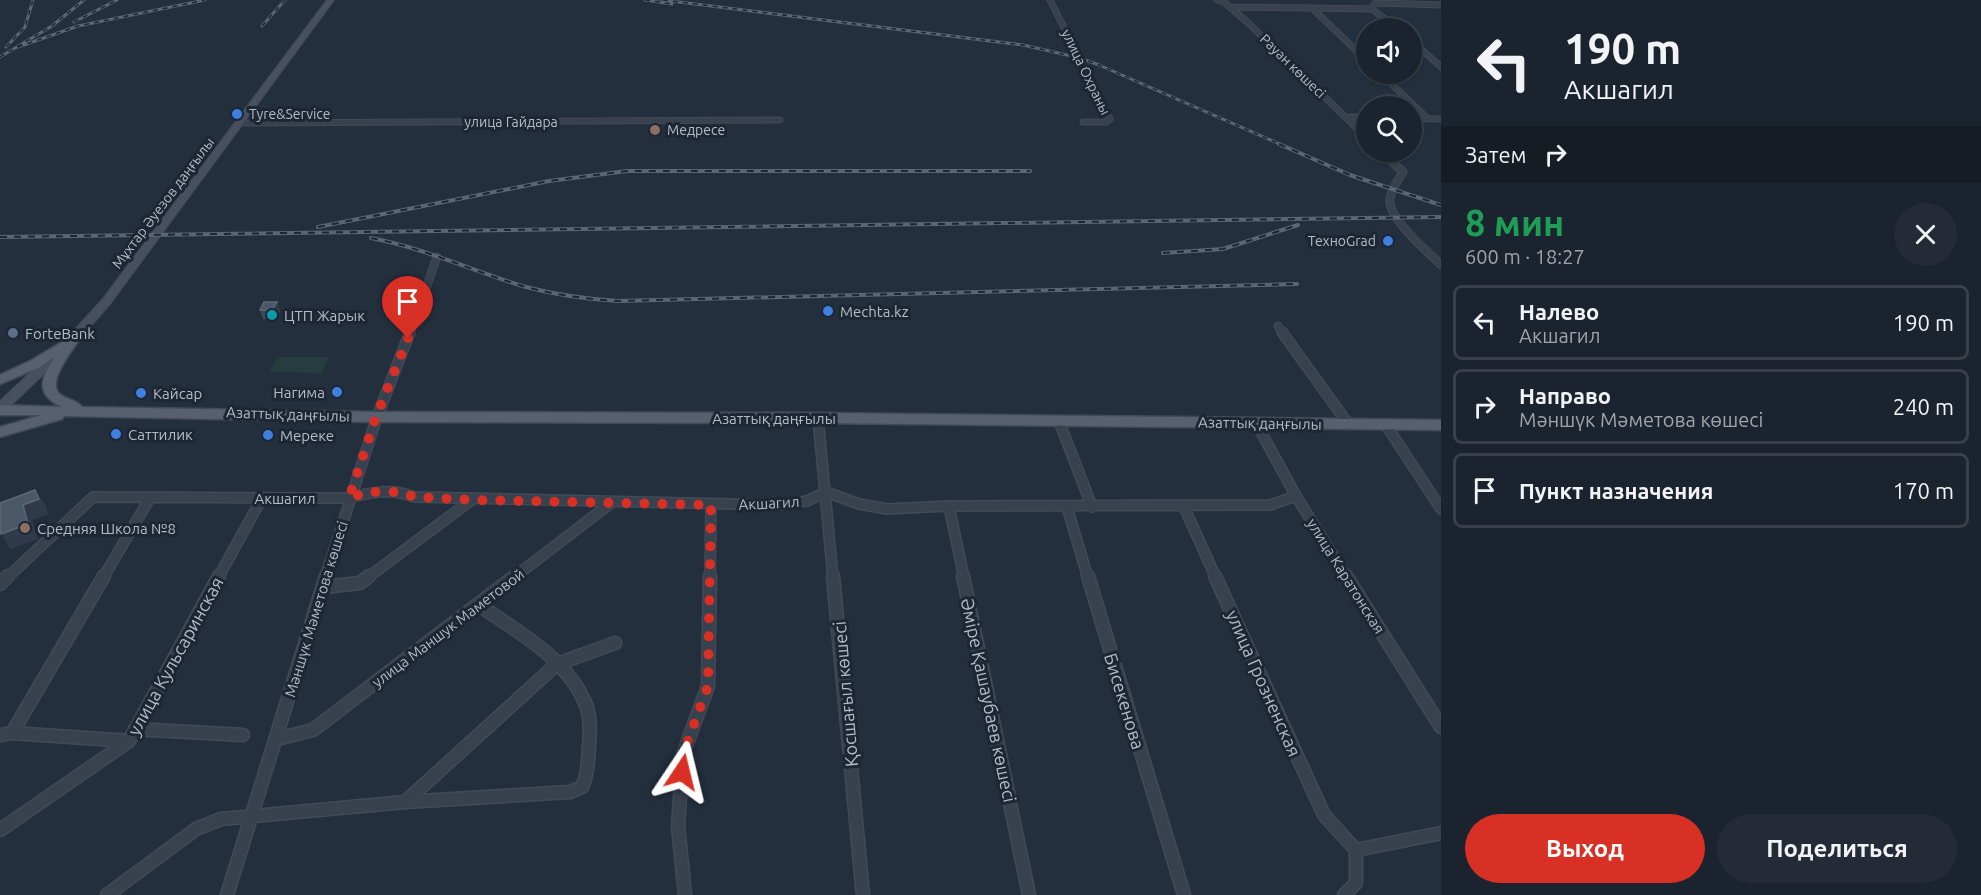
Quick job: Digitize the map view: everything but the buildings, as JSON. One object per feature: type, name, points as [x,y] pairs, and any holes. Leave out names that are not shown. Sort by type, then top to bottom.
[{"type":"main road","name":"Мұхтар Әуезов даңғылы","points":[[0,409],[72,340],[106,302],[242,123],[331,0]]},
{"type":"main road","points":[[0,380],[34,364],[72,340]]},
{"type":"main road","points":[[72,340],[49,378],[50,390],[55,398],[63,403],[101,410]]},
{"type":"main road","points":[[0,409],[101,410]]},
{"type":"main road","points":[[0,432],[42,419],[101,410]]},
{"type":"main road","name":"Азаттық даңғылы","points":[[101,410],[376,417],[818,418],[1441,425]]},
{"type":"street","name":"улица Охраны","points":[[1050,0],[1110,119],[1106,122],[1083,122]]},
{"type":"street","name":"Рауан көшесі","points":[[1217,0],[1230,7],[1356,126]]},
{"type":"street","points":[[1372,9],[1374,4],[1380,3],[1441,5]]},
{"type":"street","points":[[1230,7],[1372,9],[1384,18]]},
{"type":"street","points":[[1312,8],[1356,50]]},
{"type":"street","points":[[1422,50],[1441,67]]},
{"type":"street","points":[[1391,84],[1427,118]]},
{"type":"street","points":[[1346,117],[1356,117]]},
{"type":"street","points":[[1422,118],[1441,119]]},
{"type":"street","name":"улица Гайдара","points":[[242,123],[780,120]]},
{"type":"street","points":[[1392,162],[1403,172],[1389,200],[1389,208],[1441,265]]},
{"type":"street","name":"Мәншүк Мәметова көшесі","points":[[227,895],[250,815],[277,739],[324,587],[349,498],[376,417],[401,358],[437,257]]},
{"type":"street","points":[[1278,326],[1348,425]]},
{"type":"street","name":"Қосшағыл көшесі","points":[[818,418],[863,895]]},
{"type":"street","points":[[1059,421],[1092,507]]},
{"type":"street","name":"улица Каратонская","points":[[1256,423],[1296,496],[1441,727]]},
{"type":"street","points":[[1386,425],[1441,509]]},
{"type":"street","name":"Акшагил","points":[[0,584],[93,497],[349,498],[369,492],[402,492],[414,497],[473,500],[781,505],[807,501],[826,492]]},
{"type":"street","points":[[826,492],[859,504],[887,509],[949,506],[1269,505],[1296,496]]},
{"type":"street","points":[[129,741],[6,734],[150,498]]},
{"type":"street","name":"улица Кульсаринская","points":[[0,831],[129,741],[262,498]]},
{"type":"street","points":[[324,587],[360,583],[473,500]]},
{"type":"street","name":"улица Маншук Маметовой","points":[[277,739],[313,730],[611,502]]},
{"type":"street","points":[[685,895],[678,826],[682,764],[683,754],[708,686],[711,505]]},
{"type":"street","name":"Әміре Қашаубаев көшесі","points":[[949,506],[1029,895]]},
{"type":"street","name":"Бисекенова","points":[[1067,507],[1184,895]]},
{"type":"street","name":"улица Грозненская","points":[[1184,507],[1324,815],[1356,850]]},
{"type":"street","points":[[107,895],[196,829],[221,819],[405,802],[570,792],[582,787],[587,777],[590,728],[587,706],[569,676],[545,651],[479,605]]},
{"type":"street","points":[[405,802],[557,664],[615,643]]},
{"type":"street","points":[[135,729],[243,735]]},
{"type":"street","points":[[1344,895],[1356,883],[1356,850],[1441,833]]},
{"type":"green space","points":[[278,357],[329,357],[322,373],[269,372]]},
{"type":"railway","points":[[6,47],[25,27],[33,0]]},
{"type":"railway","points":[[0,57],[52,26],[84,0]]},
{"type":"railway","points":[[74,22],[117,0]]},
{"type":"railway","points":[[18,47],[78,26],[205,0]]},
{"type":"railway","points":[[262,26],[285,0]]},
{"type":"railway","points":[[645,0],[672,4]]},
{"type":"railway","points":[[663,0],[1023,45],[1080,58],[1282,145]]},
{"type":"railway","points":[[1279,144],[1350,175],[1441,205]]},
{"type":"railway","points":[[318,227],[549,181],[627,171],[1030,171]]},
{"type":"railway","points":[[0,237],[1441,217]]},
{"type":"railway","points":[[1163,253],[1223,249],[1298,225]]},
{"type":"railway","points":[[371,238],[430,254],[526,287],[571,296],[618,301],[1297,284]]},
{"type":"place","name":"Tyre&Service","points":[[237,114]]},
{"type":"place","name":"Медресе","points":[[655,130]]},
{"type":"place","name":"ТехноGrad","points":[[1388,241]]},
{"type":"place","name":"Mechta.kz","points":[[828,311]]},
{"type":"place","name":"ЦТП Жарык","points":[[272,315]]},
{"type":"place","name":"ForteBank","points":[[13,333]]},
{"type":"place","name":"Нагима","points":[[337,392]]},
{"type":"place","name":"Кайсар","points":[[141,393]]},
{"type":"place","name":"Саттилик","points":[[116,434]]},
{"type":"place","name":"Мереке","points":[[268,435]]},
{"type":"place","name":"Средняя Школа №8","points":[[25,528]]},
{"type":"route","points":[[408,338],[376,417],[349,498],[369,492],[402,492],[414,497],[473,500],[711,505],[708,686],[683,754],[682,772]]}]
